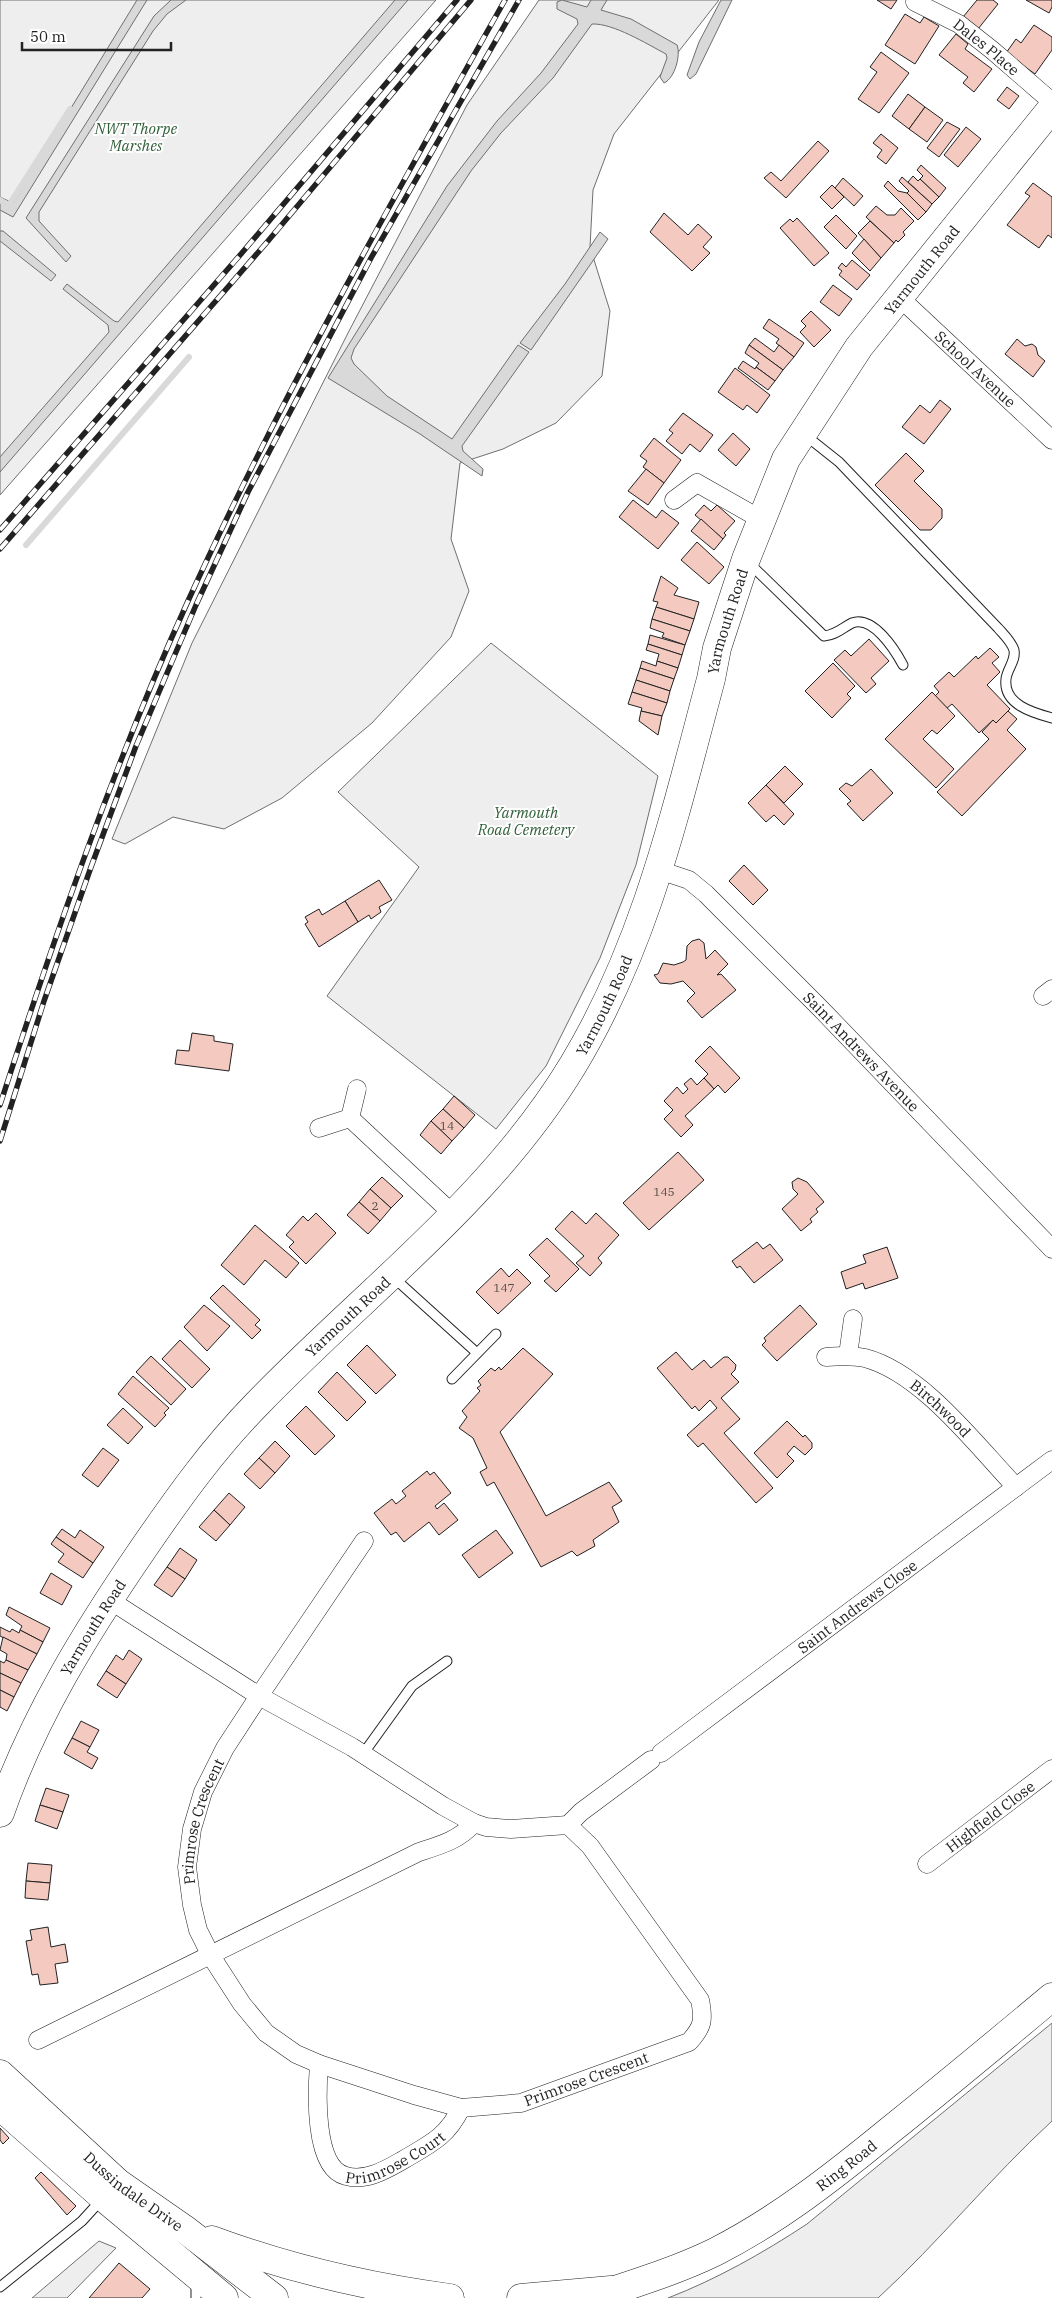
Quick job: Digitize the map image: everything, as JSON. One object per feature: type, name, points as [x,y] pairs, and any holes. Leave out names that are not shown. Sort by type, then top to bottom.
[{"type":"main road","name":"Yarmouth Road","points":[[0,1813],[37,1723],[72,1659],[108,1599],[179,1496],[217,1448],[256,1404],[454,1215],[509,1154],[573,1066],[600,1015],[629,953],[646,910],[659,870],[711,680],[717,648],[746,559],[786,459],[854,354],[1052,108]]},
{"type":"main road","name":"Ring Road","points":[[521,2298],[603,2294],[666,2273],[714,2252],[756,2229],[798,2202],[879,2139],[1052,1997]]},
{"type":"main road","name":"Dussindale Drive","points":[[0,2074],[118,2183],[224,2298]]},
{"type":"main road","name":"Dussindale Drive","points":[[0,2106],[104,2197],[192,2262],[274,2298]]},
{"type":"main road","points":[[192,2262],[286,2266],[340,2280],[396,2291],[450,2298]]},
{"type":"street","name":"Dales Place","points":[[915,2],[959,24],[1052,102]]},
{"type":"street","name":"School Avenue","points":[[899,297],[1052,440]]},
{"type":"street","points":[[674,500],[694,478],[762,520]]},
{"type":"street","name":"Saint Andrews Avenue","points":[[659,870],[690,880],[706,894],[820,1008],[1052,1249]]},
{"type":"street","points":[[350,1118],[357,1089]]},
{"type":"street","points":[[350,1118],[454,1215]]},
{"type":"street","points":[[319,1128],[350,1118]]},
{"type":"street","points":[[848,1355],[853,1319]]},
{"type":"street","name":"Birchwood","points":[[826,1357],[848,1355],[865,1358],[887,1366],[913,1382],[1016,1487]]},
{"type":"street","name":"Saint Andrews Close","points":[[568,1826],[581,1812],[1052,1460]]},
{"type":"street","name":"Primrose Crescent","points":[[364,1541],[225,1748],[203,1792],[192,1829],[187,1867],[192,1905],[198,1930],[211,1956],[242,2004],[266,2034],[296,2054],[319,2064],[461,2108],[520,2103],[689,2042],[700,2031],[703,2015],[700,2000],[590,1846],[568,1826]]},
{"type":"street","points":[[108,1599],[259,1696],[363,1754],[443,1806],[474,1823],[486,1828],[511,1829],[568,1826]]},
{"type":"street","name":"Highfield Close","points":[[927,1864],[1052,1769]]},
{"type":"street","points":[[38,2040],[419,1852],[451,1842],[465,1834],[474,1823]]},
{"type":"street","name":"Primrose Court","points":[[319,2064],[317,2090],[325,2154],[334,2169],[346,2176],[379,2174],[440,2139],[453,2125],[461,2108]]},
{"type":"lane","points":[[802,433],[839,462],[1004,636],[1010,643],[1014,655],[1006,680],[1010,694],[1022,708],[1052,718]]},
{"type":"lane","points":[[746,559],[824,636],[831,635],[852,623],[862,622],[870,625],[887,640],[894,648],[903,665]]},
{"type":"lane","points":[[392,1275],[477,1354]]},
{"type":"lane","points":[[452,1379],[496,1334]]},
{"type":"lane","points":[[363,1754],[412,1686],[447,1661]]},
{"type":"lane","points":[[0,2287],[82,2221],[104,2197]]},
{"type":"green space","name":"NWT Thorpe Marshes","points":[[0,0],[436,0],[0,495]]},
{"type":"green space","points":[[539,0],[719,0],[614,134],[593,190],[590,247],[610,311],[602,376],[556,423],[503,449],[460,463],[451,539],[469,591],[451,637],[372,723],[282,798],[224,829],[173,817],[125,844],[112,839],[192,643],[348,333],[467,105]]},
{"type":"green space","name":"Yarmouth Road Cemetery","points":[[491,643],[658,776],[636,865],[600,958],[546,1066],[496,1129],[327,996],[419,867],[338,792]]},
{"type":"green space","points":[[1052,2023],[1052,2121],[878,2298],[668,2298],[704,2283],[739,2265],[807,2224]]},
{"type":"green space","points":[[99,2241],[116,2248],[67,2298],[32,2298]]},
{"type":"shaded area","points":[[137,0],[147,0],[13,217],[0,210],[0,197],[13,203]]},
{"type":"shaded area","points":[[171,0],[186,0],[167,14],[153,31],[39,212],[39,221],[71,256],[66,262],[26,218],[154,16]]},
{"type":"shaded area","points":[[395,0],[408,0],[0,472],[0,457],[109,332],[108,325],[63,289],[67,284],[114,321],[118,322]]},
{"type":"shaded area","points":[[562,0],[587,7],[591,0],[607,0],[601,10],[631,19],[677,45],[678,60],[674,71],[664,83],[660,77],[667,58],[666,54],[620,30],[592,24],[553,78],[501,133],[471,171],[354,349],[351,358],[354,364],[387,396],[452,439],[518,345],[529,352],[462,446],[463,451],[483,469],[482,476],[420,434],[328,378],[447,186],[497,121],[541,73],[578,24],[577,19],[557,9],[557,2]]},
{"type":"shaded area","points":[[721,0],[732,0],[696,74],[690,79],[687,75],[699,42]]},
{"type":"shaded area","points":[[0,231],[3,231],[56,275],[51,281],[0,241]]},
{"type":"shaded area","points":[[600,232],[608,239],[531,350],[520,343],[565,284]]},
{"type":"building","points":[[877,0],[897,0],[891,9]]},
{"type":"building","points":[[977,0],[993,0],[998,4],[978,29],[963,17]]},
{"type":"building","points":[[1026,0],[1052,0],[1052,7],[1049,13]]},
{"type":"building","points":[[905,14],[920,23],[924,17],[939,26],[915,64],[885,45]]},
{"type":"building","points":[[1034,25],[1052,37],[1052,50],[1035,74],[1006,53],[1016,39],[1021,43]]},
{"type":"building","points":[[956,34],[968,44],[965,49],[992,69],[974,92],[963,83],[968,77],[939,55]]},
{"type":"building","points":[[881,52],[909,73],[879,113],[858,99],[877,72],[870,67]]},
{"type":"building","points":[[1007,87],[1019,96],[1009,109],[997,100]]},
{"type":"building","points":[[908,94],[925,107],[909,129],[892,116]]},
{"type":"building","points":[[925,107],[943,120],[927,142],[909,129]]},
{"type":"building","points":[[947,122],[960,129],[939,157],[927,148]]},
{"type":"building","points":[[966,127],[981,139],[958,167],[944,155]]},
{"type":"building","points":[[881,134],[898,148],[886,164],[877,157],[882,150],[873,143]]},
{"type":"building","points":[[818,141],[829,151],[786,198],[764,178],[771,172],[781,181]]},
{"type":"building","points":[[921,165],[946,188],[939,197],[920,179],[923,176],[917,170]]},
{"type":"building","points":[[913,176],[918,181],[920,179],[939,197],[932,204],[908,182]]},
{"type":"building","points":[[902,177],[932,204],[926,212],[907,193],[909,191],[899,181]]},
{"type":"building","points":[[843,178],[863,196],[854,206],[835,188]]},
{"type":"building","points":[[888,181],[898,191],[907,193],[926,212],[918,220],[884,186]]},
{"type":"building","points":[[1033,183],[1052,197],[1052,238],[1048,235],[1039,248],[1007,225],[1030,196],[1025,193]]},
{"type":"building","points":[[832,185],[844,197],[832,209],[820,197]]},
{"type":"building","points":[[876,206],[887,215],[895,215],[901,208],[914,221],[903,232],[905,235],[898,242],[896,240],[894,243],[866,217]]},
{"type":"building","points":[[664,213],[688,235],[698,224],[712,237],[703,247],[710,253],[692,271],[650,232]]},
{"type":"building","points":[[836,215],[857,236],[846,249],[824,227]]},
{"type":"building","points":[[797,218],[829,253],[814,266],[780,228],[790,219],[793,222]]},
{"type":"building","points":[[870,221],[894,243],[881,258],[858,233]]},
{"type":"building","points":[[864,239],[881,258],[870,271],[852,253]]},
{"type":"building","points":[[852,260],[870,275],[857,290],[839,275],[842,271],[838,268],[842,263],[846,267]]},
{"type":"building","points":[[833,285],[852,299],[839,316],[820,302]]},
{"type":"building","points":[[811,311],[831,330],[814,347],[800,332],[806,326],[801,321]]},
{"type":"building","points":[[769,319],[804,343],[794,357],[776,343],[779,339],[763,328]]},
{"type":"building","points":[[755,338],[774,352],[779,345],[794,357],[783,370],[749,345]]},
{"type":"building","points":[[1017,339],[1025,346],[1032,344],[1036,347],[1038,355],[1045,361],[1033,377],[1005,354]]},
{"type":"building","points":[[749,345],[783,370],[775,381],[756,367],[759,363],[745,353]]},
{"type":"building","points":[[743,361],[755,369],[756,367],[775,381],[768,390],[738,368]]},
{"type":"building","points":[[735,368],[770,395],[757,413],[747,405],[743,410],[718,392]]},
{"type":"building","points":[[940,400],[951,409],[924,444],[902,427],[920,405],[930,413]]},
{"type":"building","points":[[683,413],[713,435],[700,452],[690,444],[682,454],[666,441],[673,433],[669,430]]},
{"type":"building","points":[[733,433],[750,449],[736,466],[718,450]]},
{"type":"building","points":[[654,438],[681,460],[664,483],[643,467],[647,461],[640,456]]},
{"type":"building","points":[[906,453],[924,471],[914,481],[942,509],[942,518],[931,530],[920,530],[875,485]]},
{"type":"building","points":[[646,469],[664,483],[648,505],[628,491]]},
{"type":"building","points":[[633,500],[656,518],[662,510],[679,523],[658,549],[619,517]]},
{"type":"building","points":[[704,505],[711,511],[717,505],[735,521],[724,533],[726,535],[723,539],[695,515]]},
{"type":"building","points":[[701,519],[723,539],[714,550],[691,531]]},
{"type":"building","points":[[697,542],[724,567],[709,584],[681,560]]},
{"type":"building","points":[[661,576],[678,588],[674,595],[699,602],[694,619],[656,607],[658,602],[653,601]]},
{"type":"building","points":[[656,607],[694,619],[690,631],[652,619]]},
{"type":"building","points":[[652,619],[690,631],[685,645],[662,637],[664,633],[650,628]]},
{"type":"building","points":[[650,635],[685,645],[682,655],[648,644]]},
{"type":"building","points":[[869,639],[889,661],[871,678],[876,684],[866,693],[834,660],[845,650],[851,656]]},
{"type":"building","points":[[648,644],[682,655],[678,668],[657,661],[659,654],[646,650]]},
{"type":"building","points":[[990,648],[999,657],[992,663],[1000,672],[987,685],[1010,709],[996,723],[993,720],[979,733],[952,704],[947,708],[935,696],[939,692],[934,686],[949,672],[954,677],[976,656],[978,659]]},
{"type":"building","points":[[642,661],[656,666],[657,661],[678,668],[674,679],[640,668]]},
{"type":"building","points":[[833,663],[855,686],[847,694],[851,698],[832,718],[805,691]]},
{"type":"building","points":[[640,668],[674,679],[670,691],[636,680]]},
{"type":"building","points":[[636,680],[670,691],[667,703],[632,692]]},
{"type":"building","points":[[632,692],[667,703],[662,716],[641,711],[642,708],[628,704]]},
{"type":"building","points":[[932,692],[955,716],[937,734],[932,730],[923,739],[954,769],[936,788],[885,739]]},
{"type":"building","points":[[641,711],[662,716],[658,735],[639,721]]},
{"type":"building","points":[[1008,711],[1017,719],[1007,730],[1026,749],[962,816],[937,792],[989,739],[982,732],[993,720],[996,723]]},
{"type":"building","points":[[785,766],[803,784],[784,803],[766,785]]},
{"type":"building","points":[[871,769],[893,793],[863,821],[847,804],[851,801],[839,789],[846,783],[852,786]]},
{"type":"building","points":[[766,785],[794,814],[784,825],[774,815],[766,822],[748,803]]},
{"type":"building","points":[[744,865],[768,890],[753,905],[729,881]]},
{"type":"building","points":[[379,880],[392,900],[379,907],[381,912],[371,919],[369,915],[358,922],[345,901]]},
{"type":"building","points":[[345,901],[358,922],[319,947],[305,924],[308,922],[305,917],[319,909],[322,915]]},
{"type":"building","points":[[699,939],[704,943],[706,959],[715,950],[728,964],[717,975],[721,974],[736,990],[702,1018],[687,1001],[695,993],[683,981],[671,984],[660,983],[654,975],[658,974],[663,963],[674,965],[686,960],[687,946],[692,941]]},
{"type":"building","points":[[192,1033],[214,1036],[214,1041],[233,1044],[229,1071],[175,1064],[177,1050],[189,1051]]},
{"type":"building","points":[[710,1046],[740,1078],[725,1093],[718,1085],[714,1089],[704,1078],[708,1074],[695,1061]]},
{"type":"building","points":[[691,1078],[697,1085],[704,1078],[714,1089],[685,1116],[693,1125],[681,1137],[664,1119],[673,1110],[664,1101],[677,1087],[683,1094],[688,1089],[684,1084]]},
{"type":"building","points":[[454,1096],[475,1115],[464,1128],[443,1109]]},
{"type":"building","points":[[443,1109],[464,1128],[452,1141],[431,1121]]},
{"type":"building","points":[[431,1121],[452,1141],[441,1154],[420,1135]]},
{"type":"building","points":[[678,1152],[704,1180],[649,1230],[623,1203]]},
{"type":"building","points":[[382,1177],[403,1196],[391,1208],[370,1189]]},
{"type":"building","points":[[798,1178],[807,1182],[824,1202],[816,1209],[818,1212],[810,1219],[812,1222],[801,1231],[782,1209],[798,1194],[793,1189],[792,1182]]},
{"type":"building","points":[[370,1189],[391,1208],[380,1221],[359,1202]]},
{"type":"building","points":[[359,1202],[380,1221],[368,1234],[347,1215]]},
{"type":"building","points":[[572,1211],[586,1224],[596,1213],[619,1235],[598,1258],[602,1263],[590,1276],[576,1263],[584,1256],[555,1229]]},
{"type":"building","points":[[316,1213],[336,1233],[306,1264],[289,1247],[294,1242],[286,1235],[303,1216],[308,1221]]},
{"type":"building","points":[[255,1225],[299,1263],[286,1278],[265,1260],[244,1285],[221,1265]]},
{"type":"building","points":[[547,1238],[579,1269],[556,1292],[544,1281],[550,1276],[529,1255]]},
{"type":"building","points":[[757,1242],[763,1249],[770,1244],[783,1260],[754,1283],[740,1266],[737,1268],[732,1261]]},
{"type":"building","points":[[887,1247],[898,1278],[865,1289],[863,1283],[846,1289],[841,1272],[866,1263],[863,1255]]},
{"type":"building","points":[[501,1268],[509,1277],[517,1269],[531,1283],[498,1314],[476,1292]]},
{"type":"building","points":[[223,1285],[260,1320],[255,1325],[261,1330],[252,1339],[210,1298]]},
{"type":"building","points":[[204,1305],[230,1326],[207,1351],[184,1327]]},
{"type":"building","points":[[800,1305],[817,1324],[777,1361],[762,1345],[766,1341],[764,1338]]},
{"type":"building","points":[[180,1340],[210,1369],[192,1388],[162,1359]]},
{"type":"building","points":[[367,1345],[396,1375],[376,1394],[347,1365]]},
{"type":"building","points":[[523,1348],[553,1374],[500,1432],[546,1516],[609,1482],[622,1501],[612,1507],[619,1522],[593,1540],[595,1546],[577,1556],[572,1551],[541,1567],[494,1482],[487,1486],[480,1472],[487,1468],[473,1438],[459,1428],[467,1417],[462,1411],[480,1391],[477,1388],[481,1385],[478,1381],[491,1368],[495,1371],[499,1367],[501,1370]]},
{"type":"building","points":[[676,1352],[692,1370],[704,1360],[711,1368],[724,1357],[728,1357],[736,1365],[735,1370],[731,1374],[739,1382],[721,1398],[740,1419],[724,1433],[773,1488],[756,1503],[703,1443],[698,1447],[687,1435],[717,1408],[710,1400],[699,1411],[695,1406],[692,1409],[657,1368]]},
{"type":"building","points":[[151,1356],[186,1389],[171,1405],[136,1372]]},
{"type":"building","points":[[337,1372],[366,1402],[347,1421],[318,1392]]},
{"type":"building","points":[[133,1376],[169,1408],[164,1413],[166,1415],[155,1427],[118,1394]]},
{"type":"building","points":[[306,1406],[335,1436],[315,1455],[286,1426]]},
{"type":"building","points":[[123,1408],[143,1427],[128,1444],[107,1425]]},
{"type":"building","points":[[787,1421],[803,1437],[805,1435],[812,1443],[812,1448],[805,1455],[794,1446],[787,1454],[794,1461],[777,1478],[754,1453]]},
{"type":"building","points":[[275,1441],[290,1456],[275,1473],[259,1458]]},
{"type":"building","points":[[103,1448],[119,1460],[98,1487],[82,1475]]},
{"type":"building","points":[[259,1458],[275,1473],[260,1489],[244,1474]]},
{"type":"building","points":[[427,1471],[430,1475],[434,1472],[451,1493],[435,1506],[437,1509],[444,1503],[458,1520],[439,1535],[429,1522],[404,1542],[396,1532],[391,1535],[374,1513],[392,1499],[396,1504],[406,1496],[402,1491]]},
{"type":"building","points":[[229,1493],[245,1507],[230,1525],[214,1510]]},
{"type":"building","points":[[214,1510],[230,1525],[216,1541],[199,1527]]},
{"type":"building","points":[[62,1529],[75,1538],[80,1530],[104,1547],[93,1563],[56,1537]]},
{"type":"building","points":[[496,1530],[513,1553],[479,1578],[462,1555]]},
{"type":"building","points":[[56,1537],[93,1563],[83,1578],[58,1562],[64,1554],[51,1544]]},
{"type":"building","points":[[180,1548],[197,1560],[185,1579],[167,1567]]},
{"type":"building","points":[[167,1567],[185,1579],[172,1597],[154,1585]]},
{"type":"building","points":[[51,1573],[72,1586],[62,1605],[40,1593]]},
{"type":"building","points":[[9,1607],[50,1628],[43,1642],[20,1630],[22,1626],[6,1615]]},
{"type":"building","points":[[0,1627],[10,1632],[12,1629],[19,1633],[20,1630],[43,1642],[37,1654],[0,1636]]},
{"type":"building","points":[[3,1637],[37,1654],[28,1670],[6,1660],[7,1654],[0,1650]]},
{"type":"building","points":[[129,1650],[142,1659],[126,1684],[106,1671],[116,1655],[123,1660]]},
{"type":"building","points":[[6,1660],[28,1670],[21,1683],[0,1673],[0,1661],[4,1663]]},
{"type":"building","points":[[106,1671],[126,1684],[117,1698],[97,1685]]},
{"type":"building","points":[[0,1673],[21,1683],[14,1697],[0,1690]]},
{"type":"building","points":[[0,1690],[14,1697],[7,1711],[0,1707]]},
{"type":"building","points":[[81,1721],[99,1730],[90,1747],[72,1738]]},
{"type":"building","points":[[72,1738],[90,1747],[87,1752],[98,1758],[92,1769],[64,1753]]},
{"type":"building","points":[[46,1788],[69,1795],[63,1812],[40,1805]]},
{"type":"building","points":[[40,1805],[63,1812],[57,1829],[35,1821]]},
{"type":"building","points":[[28,1863],[52,1865],[50,1883],[26,1881]]},
{"type":"building","points":[[26,1881],[50,1883],[48,1900],[25,1898]]},
{"type":"building","points":[[48,1927],[51,1947],[65,1944],[68,1962],[55,1964],[58,1983],[40,1985],[38,1974],[32,1975],[26,1941],[32,1940],[30,1930]]},
{"type":"building","points":[[0,2128],[9,2138],[3,2144],[0,2140]]},
{"type":"building","points":[[41,2172],[76,2206],[67,2215],[35,2178]]},
{"type":"building","points":[[119,2263],[150,2289],[142,2298],[89,2298]]},
{"type":"waterway","points":[[0,200],[9,205],[70,109]]},
{"type":"waterway","points":[[26,545],[189,357]]},
{"type":"railway","points":[[0,530],[241,254],[457,0]]},
{"type":"railway","points":[[0,549],[268,241],[471,0]]},
{"type":"railway","points":[[0,1105],[42,977],[110,787],[188,601],[300,372],[505,0]]},
{"type":"railway","points":[[0,1141],[44,1001],[91,867],[136,746],[196,605],[248,492],[371,258],[519,0]]}]
